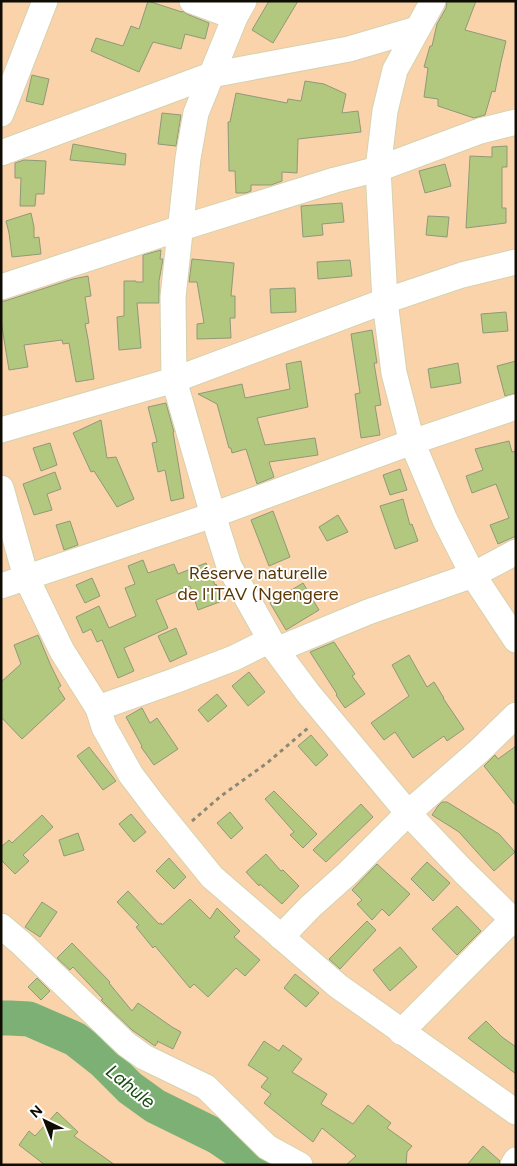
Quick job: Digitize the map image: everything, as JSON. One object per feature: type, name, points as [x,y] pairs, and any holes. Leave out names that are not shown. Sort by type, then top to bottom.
[{"type":"street","points":[[1,114],[9,72],[46,1]]},
{"type":"street","points":[[192,1],[240,9],[196,113],[188,158],[172,297],[174,380],[228,566],[273,645],[325,714],[408,813],[463,871],[515,920],[401,1032]]},
{"type":"street","points":[[433,1],[394,70],[385,111],[378,169],[384,301],[394,373],[412,442],[445,520],[473,575],[516,640]]},
{"type":"street","points":[[1,153],[211,76],[348,49],[417,28]]},
{"type":"street","points":[[1,287],[334,180],[378,169],[480,131],[516,122]]},
{"type":"street","points":[[1,430],[174,380],[384,301],[462,275],[516,262]]},
{"type":"street","points":[[1,586],[213,515],[516,406]]},
{"type":"street","points":[[1,488],[26,577],[62,651],[98,708],[104,727],[131,775],[176,834],[212,877],[338,986],[516,1112]]},
{"type":"street","points":[[98,708],[234,658],[473,575],[516,552]]},
{"type":"street","points":[[281,937],[408,813],[479,751],[516,715]]},
{"type":"street","points":[[1,926],[28,949],[126,1044],[144,1057],[206,1087],[267,1147],[300,1165]]},
{"type":"street","points":[[513,1165],[516,1160]]},
{"type":"path","points":[[176,834],[221,796],[267,763],[325,714]]},
{"type":"green space","name":"Réserve naturelle de l'ITAV (Ngengere","points":[[1,1],[516,1],[516,1165],[1,1165]]},
{"type":"building","points":[[148,1],[183,11],[209,23],[205,39],[185,34],[181,49],[153,42],[139,72],[91,51],[96,38],[123,46],[131,26],[139,29]]},
{"type":"building","points":[[269,1],[298,1],[273,43],[252,30]]},
{"type":"building","points":[[447,1],[476,1],[465,30],[506,41],[495,92],[492,91],[485,115],[474,118],[438,106],[438,99],[424,97],[428,68],[424,67],[430,46],[432,46],[437,24],[446,8]]},
{"type":"building","points":[[32,75],[49,79],[43,105],[26,101]]},
{"type":"building","points":[[305,81],[324,84],[346,94],[342,113],[358,111],[361,132],[298,139],[297,173],[282,172],[282,181],[271,185],[251,185],[251,191],[236,193],[235,171],[229,171],[228,122],[230,122],[236,93],[287,103],[288,99],[301,101]]},
{"type":"building","points":[[162,113],[181,115],[176,146],[158,144]]},
{"type":"building","points":[[73,144],[126,154],[125,165],[70,160]]},
{"type":"building","points":[[507,146],[507,167],[502,167],[502,208],[506,208],[506,223],[466,228],[470,156],[492,157],[492,147]]},
{"type":"building","points":[[24,160],[46,161],[44,194],[36,194],[35,206],[20,206],[21,178],[15,178],[15,163]]},
{"type":"building","points":[[445,164],[451,186],[425,193],[419,171]]},
{"type":"building","points":[[342,203],[344,222],[322,224],[323,235],[303,237],[301,206]]},
{"type":"building","points":[[31,213],[34,238],[39,237],[41,254],[12,257],[6,221]]},
{"type":"building","points":[[428,216],[449,217],[447,237],[426,235]]},
{"type":"building","points":[[161,250],[160,259],[163,259],[159,281],[159,303],[137,303],[141,348],[119,350],[117,317],[124,316],[124,281],[143,282],[143,255]]},
{"type":"building","points":[[192,259],[234,263],[231,296],[235,296],[235,318],[230,318],[231,338],[197,339],[197,324],[204,323],[197,282],[189,282]]},
{"type":"building","points":[[350,260],[352,276],[318,279],[317,262]]},
{"type":"building","points":[[88,276],[91,296],[85,297],[89,323],[85,324],[94,379],[76,382],[69,343],[63,344],[62,340],[24,345],[28,367],[9,370],[1,321],[1,301]]},
{"type":"building","points":[[295,288],[296,312],[271,313],[270,289]]},
{"type":"building","points":[[506,312],[508,331],[483,333],[481,314]]},
{"type":"building","points":[[372,330],[377,363],[374,363],[381,405],[375,406],[380,435],[361,438],[355,394],[360,393],[351,334]]},
{"type":"building","points":[[301,361],[308,407],[257,418],[265,445],[315,438],[318,455],[269,462],[274,477],[257,484],[246,449],[232,453],[231,448],[229,448],[217,404],[198,394],[242,384],[245,398],[290,389],[286,364]]},
{"type":"building","points":[[516,361],[516,393],[505,396],[497,366]]},
{"type":"building","points":[[458,363],[461,383],[431,388],[428,369]]},
{"type":"building","points":[[166,403],[174,432],[184,498],[171,501],[165,470],[158,472],[152,443],[157,442],[148,407]]},
{"type":"building","points":[[101,420],[107,458],[116,457],[134,499],[117,507],[94,471],[91,472],[73,433]]},
{"type":"building","points":[[509,441],[512,452],[516,451],[516,536],[498,544],[490,525],[509,518],[496,484],[472,493],[466,476],[483,470],[475,449]]},
{"type":"building","points":[[50,443],[57,465],[41,471],[33,448]]},
{"type":"building","points":[[400,469],[407,490],[390,495],[383,475]]},
{"type":"building","points":[[55,472],[61,489],[47,494],[52,510],[34,515],[23,484]]},
{"type":"building","points":[[403,499],[410,525],[412,524],[418,541],[395,549],[380,506]]},
{"type":"building","points":[[273,511],[290,557],[269,566],[251,520]]},
{"type":"building","points":[[338,515],[348,532],[327,541],[319,527]]},
{"type":"building","points":[[70,521],[78,545],[64,550],[56,525]]},
{"type":"building","points":[[143,560],[148,573],[174,564],[178,574],[206,563],[222,601],[198,610],[190,586],[156,600],[168,628],[124,648],[134,671],[118,678],[102,640],[97,642],[91,629],[83,633],[76,617],[99,606],[109,628],[136,616],[125,588],[135,584],[128,566]]},
{"type":"building","points":[[92,578],[100,596],[85,603],[76,585]]},
{"type":"building","points":[[303,583],[319,610],[286,630],[270,603]]},
{"type":"building","points":[[176,628],[187,654],[170,662],[158,636]]},
{"type":"building","points":[[38,635],[61,686],[58,688],[65,699],[22,739],[1,717],[1,682],[21,664],[14,645]]},
{"type":"building","points":[[334,642],[355,674],[352,676],[365,694],[345,708],[310,652]]},
{"type":"building","points":[[409,655],[427,687],[434,682],[464,729],[447,741],[444,736],[413,758],[395,732],[384,740],[371,723],[409,696],[392,665]]},
{"type":"building","points":[[249,672],[265,692],[248,706],[232,686]]},
{"type":"building","points":[[217,694],[227,706],[208,722],[198,710]]},
{"type":"building","points":[[142,708],[150,723],[157,718],[178,749],[154,765],[141,747],[126,717]]},
{"type":"building","points":[[311,735],[328,755],[316,766],[298,746]]},
{"type":"building","points":[[516,746],[516,806],[484,766],[495,755],[498,759]]},
{"type":"building","points":[[89,747],[116,781],[103,790],[77,756]]},
{"type":"building","points":[[274,791],[317,834],[303,848],[290,835],[294,832],[265,799]]},
{"type":"building","points":[[442,802],[447,802],[499,834],[515,852],[494,871],[459,832],[432,815]]},
{"type":"building","points":[[361,804],[373,817],[326,862],[313,850]]},
{"type":"building","points":[[230,812],[243,828],[231,839],[217,823]]},
{"type":"building","points":[[131,814],[146,832],[134,842],[119,824]]},
{"type":"building","points":[[42,815],[53,827],[23,855],[29,861],[15,874],[1,860],[1,847],[9,840],[12,843]]},
{"type":"building","points":[[78,833],[84,850],[64,856],[59,840]]},
{"type":"building","points":[[266,854],[281,871],[283,870],[299,886],[282,904],[260,884],[259,886],[246,872]]},
{"type":"building","points":[[169,858],[186,877],[174,889],[156,871]]},
{"type":"building","points":[[427,862],[450,883],[433,901],[411,879]]},
{"type":"building","points":[[377,864],[410,894],[389,916],[382,909],[372,920],[357,904],[362,900],[352,890]]},
{"type":"building","points":[[128,891],[162,925],[190,899],[210,919],[217,908],[240,931],[234,937],[260,960],[245,976],[236,968],[208,997],[194,984],[190,988],[155,946],[153,948],[136,927],[139,925],[117,902]]},
{"type":"building","points":[[42,902],[57,912],[40,937],[25,927]]},
{"type":"building","points":[[457,906],[481,931],[457,955],[432,929]]},
{"type":"building","points":[[367,921],[376,930],[340,969],[329,959]]},
{"type":"building","points":[[72,943],[110,982],[132,1011],[138,1003],[181,1032],[173,1049],[157,1041],[155,1046],[132,1030],[101,1000],[103,999],[73,967],[70,970],[57,958]]},
{"type":"building","points":[[400,947],[417,967],[390,991],[373,970]]},
{"type":"building","points":[[295,974],[319,993],[306,1007],[284,988]]},
{"type":"building","points":[[37,978],[50,991],[41,1000],[28,987]]},
{"type":"building","points":[[486,1021],[502,1037],[516,1047],[516,1074],[468,1038]]},
{"type":"building","points":[[264,1041],[279,1051],[283,1045],[302,1059],[292,1072],[327,1094],[321,1104],[353,1124],[368,1105],[391,1123],[387,1128],[412,1146],[407,1152],[406,1165],[346,1165],[356,1156],[322,1128],[313,1142],[264,1103],[271,1094],[261,1087],[268,1078],[248,1065]]},
{"type":"building","points":[[57,1112],[78,1132],[74,1136],[115,1165],[45,1165],[19,1145],[29,1131],[35,1136]]},
{"type":"building","points":[[483,1146],[500,1161],[499,1165],[467,1165]]},
{"type":"waterway","name":"Lahule","points":[[1,1018],[29,1019],[75,1039],[103,1061],[130,1088],[155,1106],[218,1137],[259,1165]]}]
